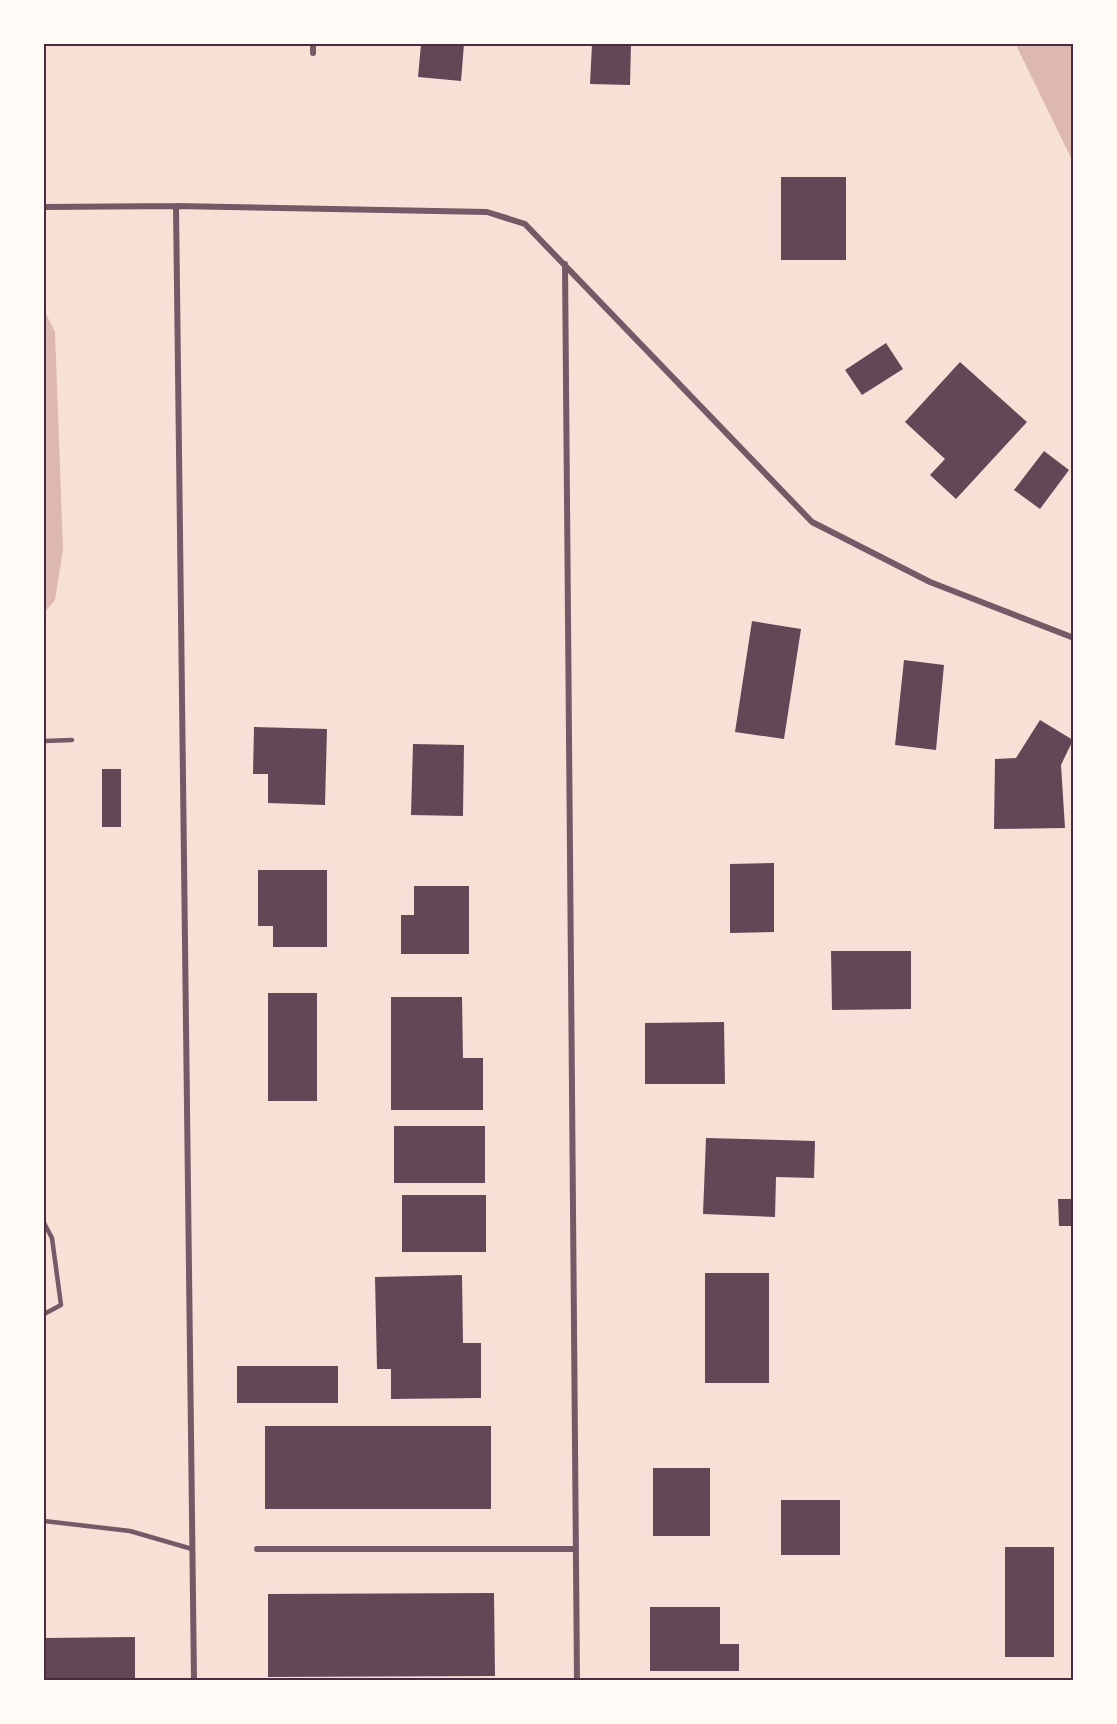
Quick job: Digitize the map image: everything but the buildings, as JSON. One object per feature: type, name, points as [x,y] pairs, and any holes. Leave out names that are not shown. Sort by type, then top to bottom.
[{"type":"street","points":[[313,44],[314,52]]},
{"type":"street","points":[[176,206],[194,1680]]},
{"type":"street","points":[[44,207],[176,206],[488,212],[525,224],[812,522],[930,582],[1074,638]]},
{"type":"street","points":[[565,264],[578,1680]]},
{"type":"street","points":[[257,1549],[576,1549]]},
{"type":"lane","points":[[44,741],[72,740]]},
{"type":"lane","points":[[44,1223],[52,1238],[61,1305],[44,1314]]},
{"type":"lane","points":[[44,1521],[130,1531],[192,1549]]},
{"type":"shaded area","points":[[1016,44],[1073,44],[1073,162],[1018,49]]},
{"type":"shaded area","points":[[44,310],[55,332],[63,549],[55,600],[44,613]]}]
